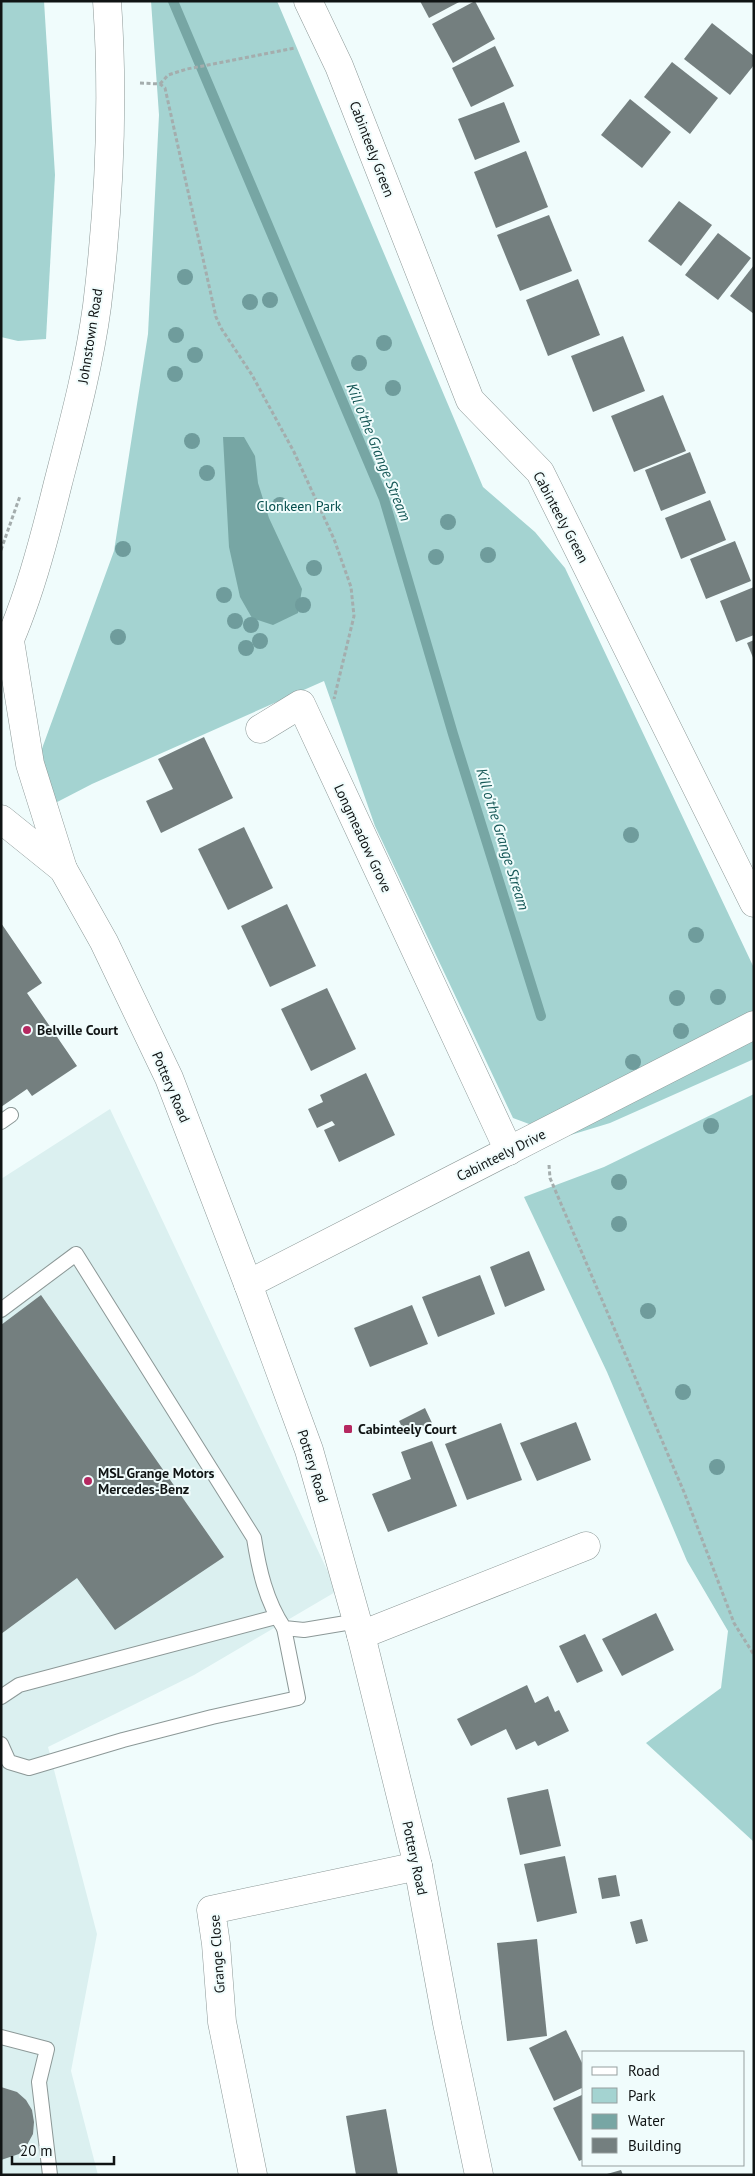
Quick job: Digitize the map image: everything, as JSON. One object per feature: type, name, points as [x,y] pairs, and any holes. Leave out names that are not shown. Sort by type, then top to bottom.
[{"type":"street","name":"Johnstown Road","points":[[6,650],[44,539],[80,394],[97,307],[106,195],[111,85],[107,1]]},
{"type":"street","name":"Cabinteely Green","points":[[308,1],[339,66],[470,400],[540,472],[754,903]]},
{"type":"street","points":[[6,650],[30,764],[63,869]]},
{"type":"street","name":"Longmeadow Grove","points":[[260,728],[301,704],[509,1151]]},
{"type":"street","name":"Pottery Road","points":[[1,819],[63,869],[104,942],[169,1078],[309,1450],[359,1628],[418,1866],[446,2023],[479,2175]]},
{"type":"street","name":"Cabinteely Drive","points":[[248,1284],[754,1025]]},
{"type":"street","points":[[359,1628],[586,1546]]},
{"type":"street","name":"Grange Close","points":[[253,2175],[222,2022],[216,1944],[211,1910],[418,1866]]},
{"type":"lane","points":[[1,1310],[76,1254],[254,1538],[259,1572],[280,1622],[298,1698],[141,1735],[29,1768],[8,1762],[1,1744]]},
{"type":"lane","points":[[1,1696],[19,1684],[280,1622],[304,1630],[359,1628]]},
{"type":"lane","points":[[1,2038],[47,2049],[39,2082],[50,2175]]},
{"type":"path","points":[[160,84],[168,75],[187,69],[327,42]]},
{"type":"path","points":[[140,84],[160,84],[164,88],[220,328],[252,374],[294,452],[334,538],[351,587],[354,616],[335,689],[333,706]]},
{"type":"path","points":[[1,550],[22,489]]},
{"type":"path","points":[[537,1137],[549,1160],[550,1178],[684,1492],[734,1623],[754,1655]]},
{"type":"shaded area","points":[[110,1109],[337,1591],[194,1675],[48,1747],[97,1934],[71,2071],[98,2175],[1,2175],[1,1179]]},
{"type":"green space","points":[[1,1],[44,1],[55,175],[46,339],[18,341],[1,337]]},
{"type":"green space","name":"Clonkeen Park","points":[[151,1],[277,1],[483,487],[535,532],[565,568],[754,968],[754,1059],[610,1123],[564,1137],[513,1118],[375,826],[324,681],[92,784],[34,814],[40,754],[114,551],[148,334],[159,115]]},
{"type":"green space","points":[[754,1094],[754,1842],[646,1743],[721,1688],[728,1631],[687,1561],[607,1372],[524,1197],[604,1167]]},
{"type":"water","points":[[223,437],[244,437],[255,456],[258,483],[269,518],[302,589],[298,613],[273,625],[252,618],[240,597],[229,547]]},
{"type":"building","points":[[420,1],[461,1],[429,18]]},
{"type":"building","points":[[475,1],[495,39],[453,63],[432,24]]},
{"type":"building","points":[[712,23],[754,56],[754,65],[730,95],[684,59]]},
{"type":"building","points":[[495,46],[514,86],[471,107],[452,68]]},
{"type":"building","points":[[672,62],[718,98],[690,134],[644,97]]},
{"type":"building","points":[[630,99],[671,132],[642,168],[601,135]]},
{"type":"building","points":[[504,102],[520,142],[475,160],[458,119]]},
{"type":"building","points":[[526,151],[548,207],[496,228],[474,172]]},
{"type":"building","points":[[679,201],[712,225],[681,266],[648,241]]},
{"type":"building","points":[[549,215],[572,271],[520,291],[497,235]]},
{"type":"building","points":[[718,233],[751,258],[718,300],[685,275]]},
{"type":"building","points":[[754,265],[754,314],[730,296]]},
{"type":"building","points":[[578,279],[600,335],[548,356],[526,300]]},
{"type":"building","points":[[623,336],[645,391],[593,412],[571,356]]},
{"type":"building","points":[[663,395],[686,451],[634,472],[611,416]]},
{"type":"building","points":[[690,452],[706,493],[661,511],[645,470]]},
{"type":"building","points":[[710,500],[726,540],[681,559],[665,518]]},
{"type":"building","points":[[735,541],[751,581],[706,599],[690,559]]},
{"type":"building","points":[[754,587],[754,635],[736,642],[720,601]]},
{"type":"building","points":[[754,640],[754,660],[747,643]]},
{"type":"building","points":[[204,737],[233,798],[161,833],[146,801],[173,789],[158,759]]},
{"type":"building","points":[[244,827],[273,888],[228,910],[198,849]]},
{"type":"building","points":[[287,904],[316,966],[270,987],[241,926]]},
{"type":"building","name":"Belville Court","points":[[1,923],[42,983],[27,993],[77,1066],[32,1096],[27,1089],[1,1107]]},
{"type":"building","points":[[327,988],[356,1049],[311,1071],[281,1009]]},
{"type":"building","points":[[366,1073],[395,1135],[339,1162],[324,1130],[335,1125],[332,1121],[317,1128],[308,1109],[323,1102],[320,1095]]},
{"type":"building","points":[[529,1251],[545,1290],[505,1307],[490,1267]]},
{"type":"building","points":[[480,1275],[495,1314],[438,1337],[422,1297]]},
{"type":"building","points":[[41,1295],[224,1557],[115,1630],[77,1578],[1,1634],[1,1325]]},
{"type":"building","points":[[412,1305],[428,1344],[370,1367],[354,1328]]},
{"type":"building","points":[[425,1408],[432,1423],[406,1435],[399,1421]]},
{"type":"building","points":[[576,1422],[591,1460],[537,1481],[520,1443]]},
{"type":"building","points":[[501,1423],[522,1480],[467,1500],[445,1444]]},
{"type":"building","points":[[432,1441],[457,1506],[388,1532],[372,1494],[411,1479],[401,1452]]},
{"type":"building","points":[[656,1613],[674,1650],[622,1676],[602,1639]]},
{"type":"building","points":[[585,1634],[603,1671],[577,1683],[559,1646]]},
{"type":"building","points":[[527,1685],[535,1703],[548,1696],[555,1712],[559,1710],[569,1731],[538,1746],[535,1741],[516,1750],[506,1729],[471,1746],[457,1719]]},
{"type":"building","points":[[548,1789],[561,1846],[520,1855],[507,1798]]},
{"type":"building","points":[[565,1856],[577,1913],[537,1922],[524,1864]]},
{"type":"building","points":[[616,1875],[620,1896],[602,1899],[598,1878]]},
{"type":"building","points":[[642,1919],[648,1941],[636,1944],[630,1922]]},
{"type":"building","points":[[537,1939],[547,2036],[507,2041],[497,1943]]},
{"type":"building","points":[[566,2030],[582,2063],[582,2088],[554,2101],[529,2048]]},
{"type":"building","points":[[1,2087],[17,2092],[26,2100],[32,2110],[34,2122],[33,2134],[27,2145],[19,2154],[1,2160]]},
{"type":"building","points":[[582,2095],[582,2160],[579,2161],[553,2108]]},
{"type":"building","points":[[386,2109],[398,2175],[356,2175],[346,2116]]},
{"type":"building","points":[[621,2170],[623,2175],[607,2175],[607,2174]]},
{"type":"waterway","name":"Kill o'the Grange Stream","points":[[173,1],[384,499],[453,734],[541,1016]]},
{"type":"place","name":"Belville Court","points":[[27,1030]]},
{"type":"place","name":"Cabinteely Court","points":[[348,1429]]},
{"type":"place","name":"MSL Grange Motors Mercedes-Benz","points":[[88,1481]]}]
